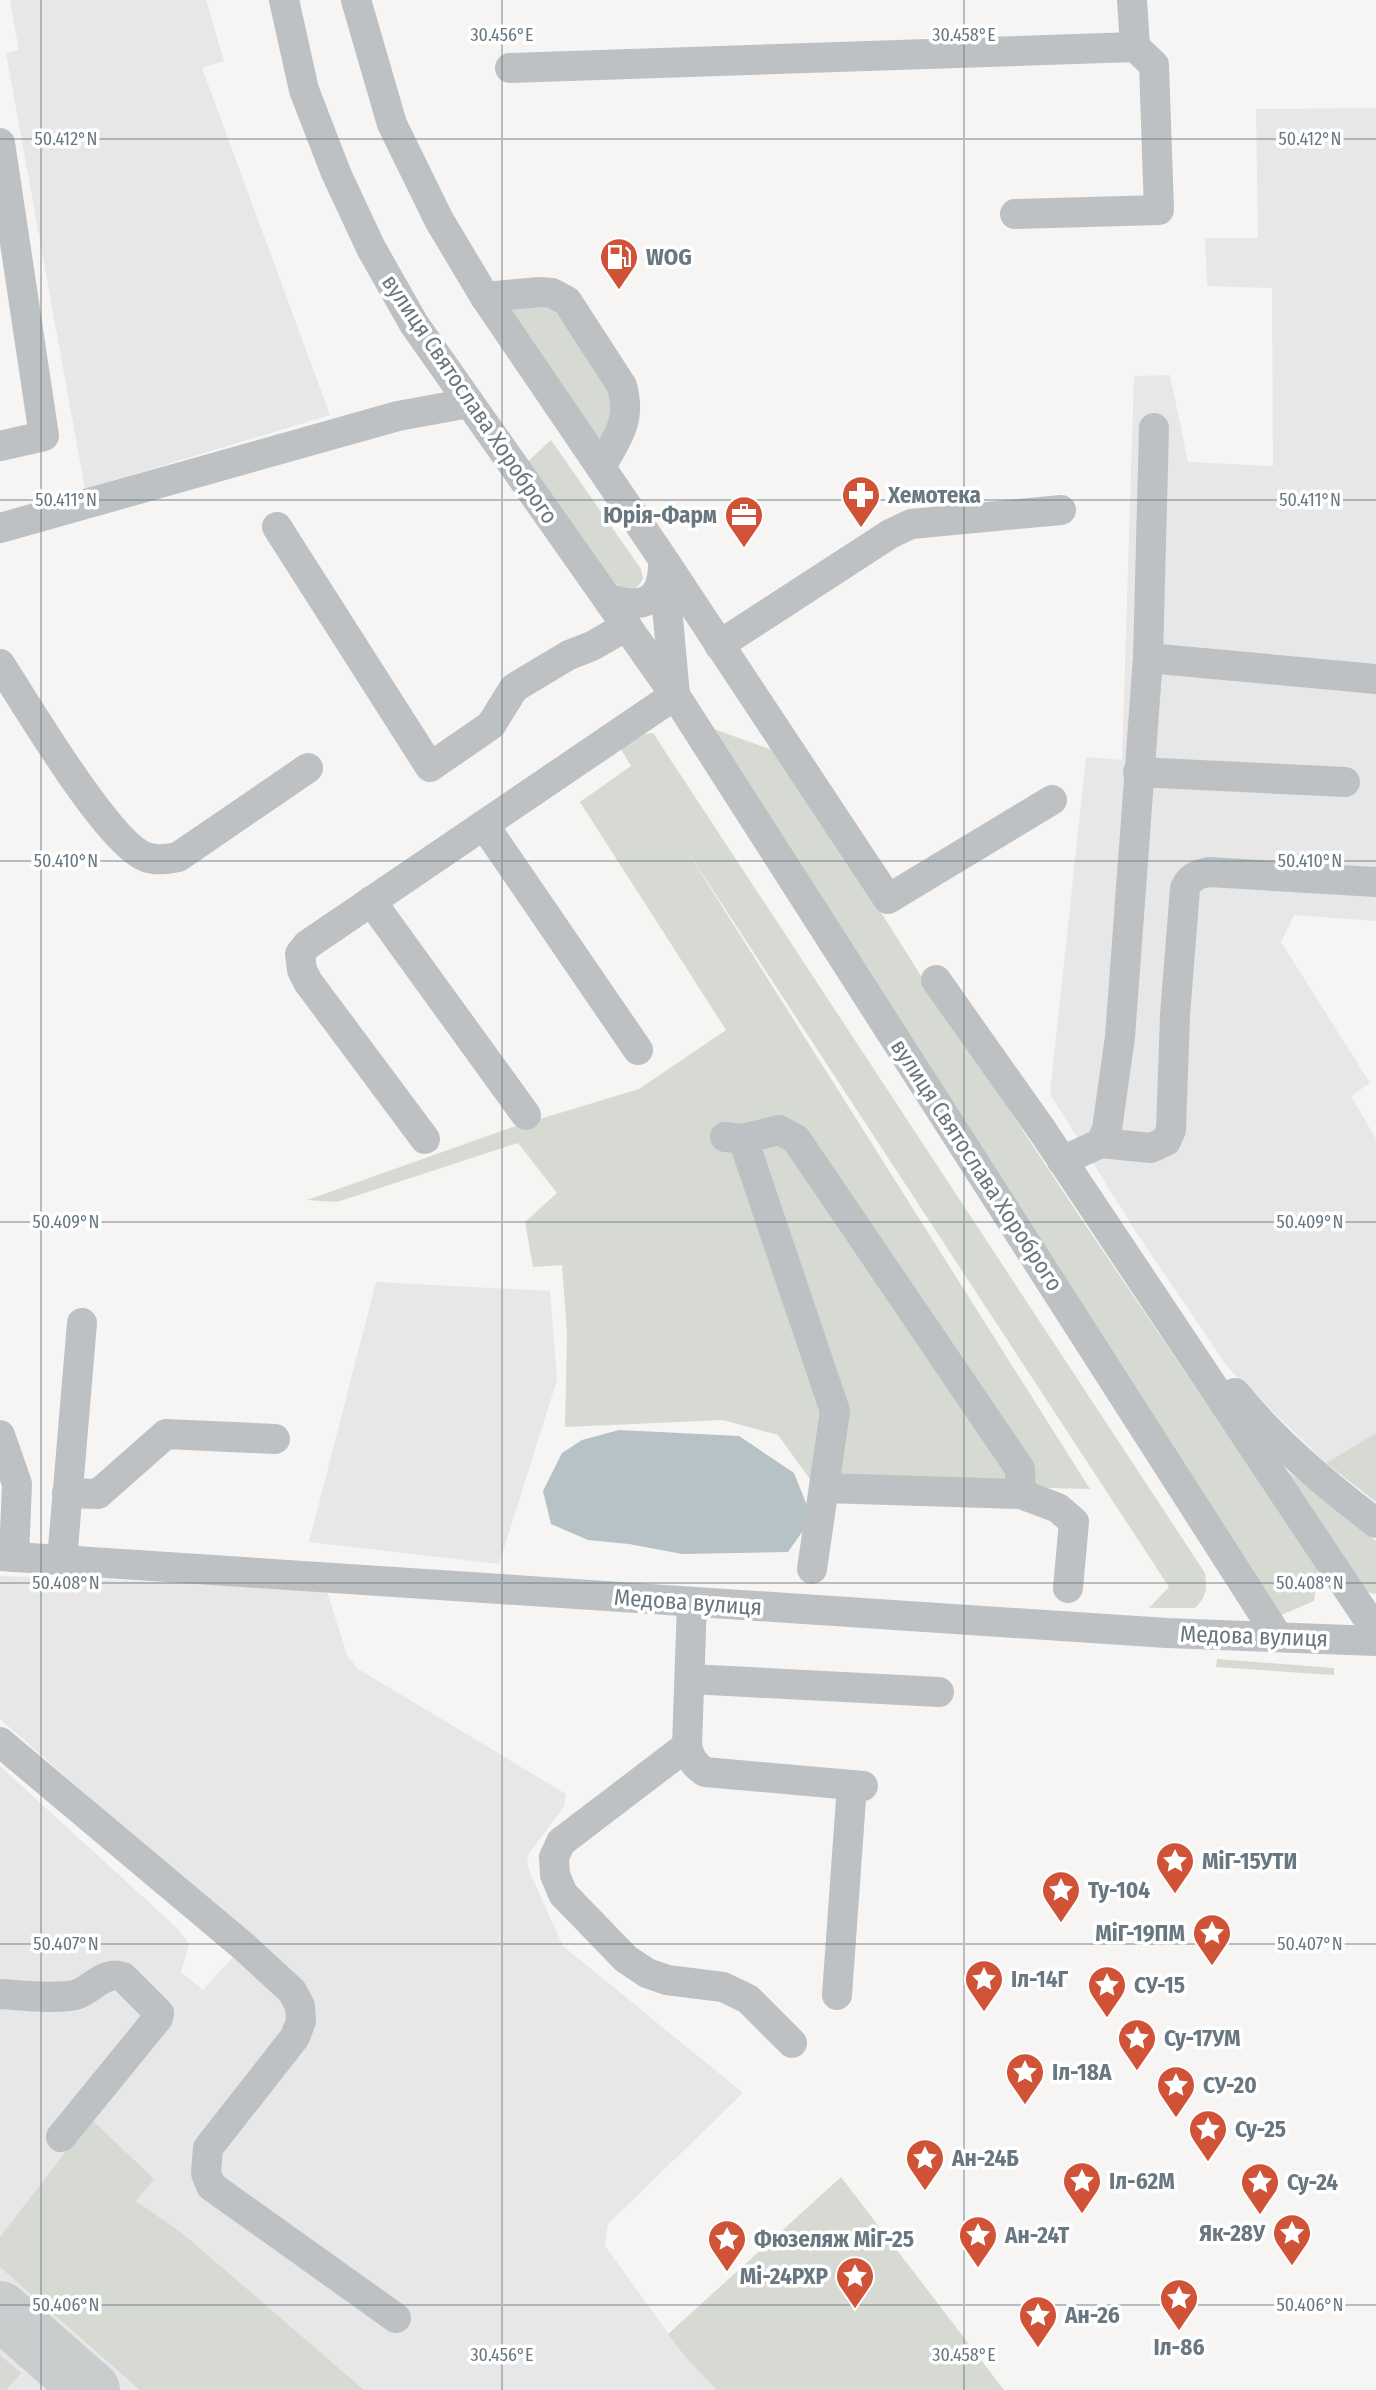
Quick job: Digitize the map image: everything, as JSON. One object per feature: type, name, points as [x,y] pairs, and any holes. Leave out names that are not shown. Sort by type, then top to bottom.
[{"type":"street","name":"вулиця Святослава Хороброго","points":[[284,0],[304,90],[336,173],[371,248],[414,324],[675,695],[1278,1637]]},
{"type":"street","name":"вулиця Святослава Хороброго","points":[[356,0],[392,124],[439,220],[485,297],[663,559],[888,899],[1052,800]]},
{"type":"street","points":[[1015,214],[1159,210],[1154,65],[1135,47],[1132,0]]},
{"type":"street","points":[[510,68],[1135,47]]},
{"type":"street","points":[[0,143],[44,436],[0,446]]},
{"type":"street","points":[[485,297],[539,292],[552,293],[567,300],[622,386],[627,402],[625,420],[601,467]]},
{"type":"street","points":[[0,528],[398,416],[469,403]]},
{"type":"street","points":[[1101,1143],[1107,1129],[1120,1037],[1148,658],[1154,428]]},
{"type":"street","points":[[719,645],[890,534],[911,524],[1061,510]]},
{"type":"street","points":[[278,527],[430,767],[491,725],[514,688],[569,655],[592,646],[627,626]]},
{"type":"street","name":"вулиця Святослава Хороброго","points":[[663,559],[675,695]]},
{"type":"street","points":[[608,600],[630,604],[643,603],[654,597],[662,580],[663,559]]},
{"type":"street","points":[[1148,658],[1376,679]]},
{"type":"street","points":[[0,664],[89,801],[133,850],[146,857],[178,857],[308,768]]},
{"type":"street","points":[[425,1139],[308,982],[302,970],[300,954],[307,945],[675,695]]},
{"type":"street","points":[[1138,772],[1345,782]]},
{"type":"street","points":[[484,825],[638,1050]]},
{"type":"street","points":[[1062,1161],[1101,1143],[1151,1148],[1166,1142],[1171,1130],[1175,1015],[1185,888],[1188,881],[1209,873],[1376,882]]},
{"type":"street","points":[[371,901],[526,1115]]},
{"type":"street","points":[[936,980],[1062,1161],[1376,1631]]},
{"type":"street","points":[[812,1569],[835,1411],[734,1138],[779,1130],[796,1139],[1020,1469],[1021,1494]]},
{"type":"street","points":[[62,1560],[82,1324]]},
{"type":"street","points":[[1178,1335],[1222,1377],[1287,1450],[1327,1486],[1376,1523]]},
{"type":"street","points":[[67,1493],[98,1494],[166,1434],[275,1439]]},
{"type":"street","points":[[0,1435],[16,1484],[7,1557]]},
{"type":"street","points":[[824,1489],[1021,1494],[1058,1508],[1074,1522],[1069,1588]]},
{"type":"street","name":"Медова вулиця","points":[[7,1557],[1167,1633],[1376,1641]]},
{"type":"street","points":[[692,1602],[687,1746],[696,1766],[705,1772],[857,1785],[837,1995]]},
{"type":"street","points":[[690,1679],[940,1692]]},
{"type":"street","points":[[0,1742],[243,1946],[292,1992],[300,2006],[301,2021],[295,2037],[208,2148],[206,2174],[211,2186],[396,2318]]},
{"type":"street","points":[[687,1746],[561,1842],[554,1857],[555,1875],[563,1894],[626,1959],[647,1973],[667,1980],[723,1987],[748,1999],[792,2043]]},
{"type":"street","points":[[0,1994],[78,1994],[108,1976],[117,1975],[123,1977],[159,2014],[61,2137]]},
{"type":"shaded area","points":[[10,0],[206,0],[224,61],[202,68],[330,415],[85,489],[6,53],[19,50]]},
{"type":"shaded area","points":[[1376,108],[1376,921],[1294,915],[1281,942],[1370,1083],[1351,1096],[1376,1139],[1376,1433],[1326,1463],[1229,1369],[1136,1232],[1050,1094],[1086,757],[1122,760],[1134,376],[1170,375],[1188,462],[1273,466],[1272,288],[1207,286],[1205,238],[1258,238],[1256,109]]},
{"type":"shaded area","points":[[502,304],[550,304],[619,402],[599,452]]},
{"type":"shaded area","points":[[551,440],[641,569],[643,579],[627,594],[589,560],[523,466]]},
{"type":"shaded area","points":[[711,728],[781,753],[928,987],[1318,1569],[1314,1601],[1279,1616]]},
{"type":"shaded area","points":[[653,733],[1205,1573],[1205,1592],[1195,1608],[1149,1608],[1169,1587],[682,843],[1090,1489],[812,1482],[778,1435],[723,1420],[565,1427],[567,1333],[562,1265],[533,1267],[525,1222],[557,1193],[518,1143],[337,1202],[307,1200],[510,1128],[639,1089],[726,1030],[580,802],[631,766],[619,746],[635,735]]},
{"type":"shaded area","points":[[376,1282],[550,1291],[557,1380],[499,1564],[309,1542]]},
{"type":"shaded area","points":[[619,1430],[739,1436],[794,1473],[812,1518],[788,1552],[682,1554],[588,1540],[551,1524],[543,1491],[562,1453],[582,1440]]},
{"type":"shaded area","points":[[1376,1433],[1376,1502],[1326,1463]]},
{"type":"shaded area","points":[[1275,1463],[1376,1541],[1376,1594],[1366,1592]]},
{"type":"shaded area","points":[[0,1576],[326,1588],[347,1655],[358,1669],[566,1794],[564,1807],[529,1853],[527,1862],[563,1946],[743,2093],[608,2224],[605,2246],[687,2359],[717,2390],[0,2390],[0,1766],[178,1929],[189,1944],[181,1972],[203,1990],[250,1938],[0,1719]]},
{"type":"shaded area","points":[[1217,1659],[1334,1668],[1334,1675],[1216,1667]]},
{"type":"shaded area","points":[[91,2119],[154,2179],[136,2201],[183,2234],[364,2390],[140,2390],[0,2267],[0,2237]]},
{"type":"shaded area","points":[[841,2177],[1004,2390],[717,2390],[687,2359],[668,2334]]},
{"type":"shaded area","points":[[0,2355],[21,2373],[6,2390],[0,2390]]},
{"type":"taxiway","points":[[0,2310],[91,2390]]},
{"type":"place","name":"WOG","points":[[619,291]]},
{"type":"place","name":"Хемотека","points":[[861,529]]},
{"type":"place","name":"Юрія-Фарм","points":[[744,549]]},
{"type":"place","name":"МіГ-15УТИ","points":[[1175,1895]]},
{"type":"place","name":"Ту-104","points":[[1061,1924]]},
{"type":"place","name":"МіГ-19ПМ","points":[[1212,1967]]},
{"type":"place","name":"Іл-14Г","points":[[984,2013]]},
{"type":"place","name":"СУ-15","points":[[1107,2019]]},
{"type":"place","name":"Су-17УМ","points":[[1137,2072]]},
{"type":"place","name":"Іл-18А","points":[[1025,2106]]},
{"type":"place","name":"СУ-20","points":[[1176,2119]]},
{"type":"place","name":"Су-25","points":[[1208,2163]]},
{"type":"place","name":"Ан-24Б","points":[[925,2192]]},
{"type":"place","name":"Іл-62М","points":[[1082,2215]]},
{"type":"place","name":"Су-24","points":[[1260,2216]]},
{"type":"place","name":"Як-28У","points":[[1292,2267]]},
{"type":"place","name":"Ан-24Т","points":[[978,2269]]},
{"type":"place","name":"Фюзеляж МіГ-25","points":[[727,2273]]},
{"type":"place","name":"Мі-24РХР","points":[[855,2310]]},
{"type":"place","name":"Іл-86","points":[[1179,2332]]},
{"type":"place","name":"Ан-26","points":[[1038,2349]]}]
